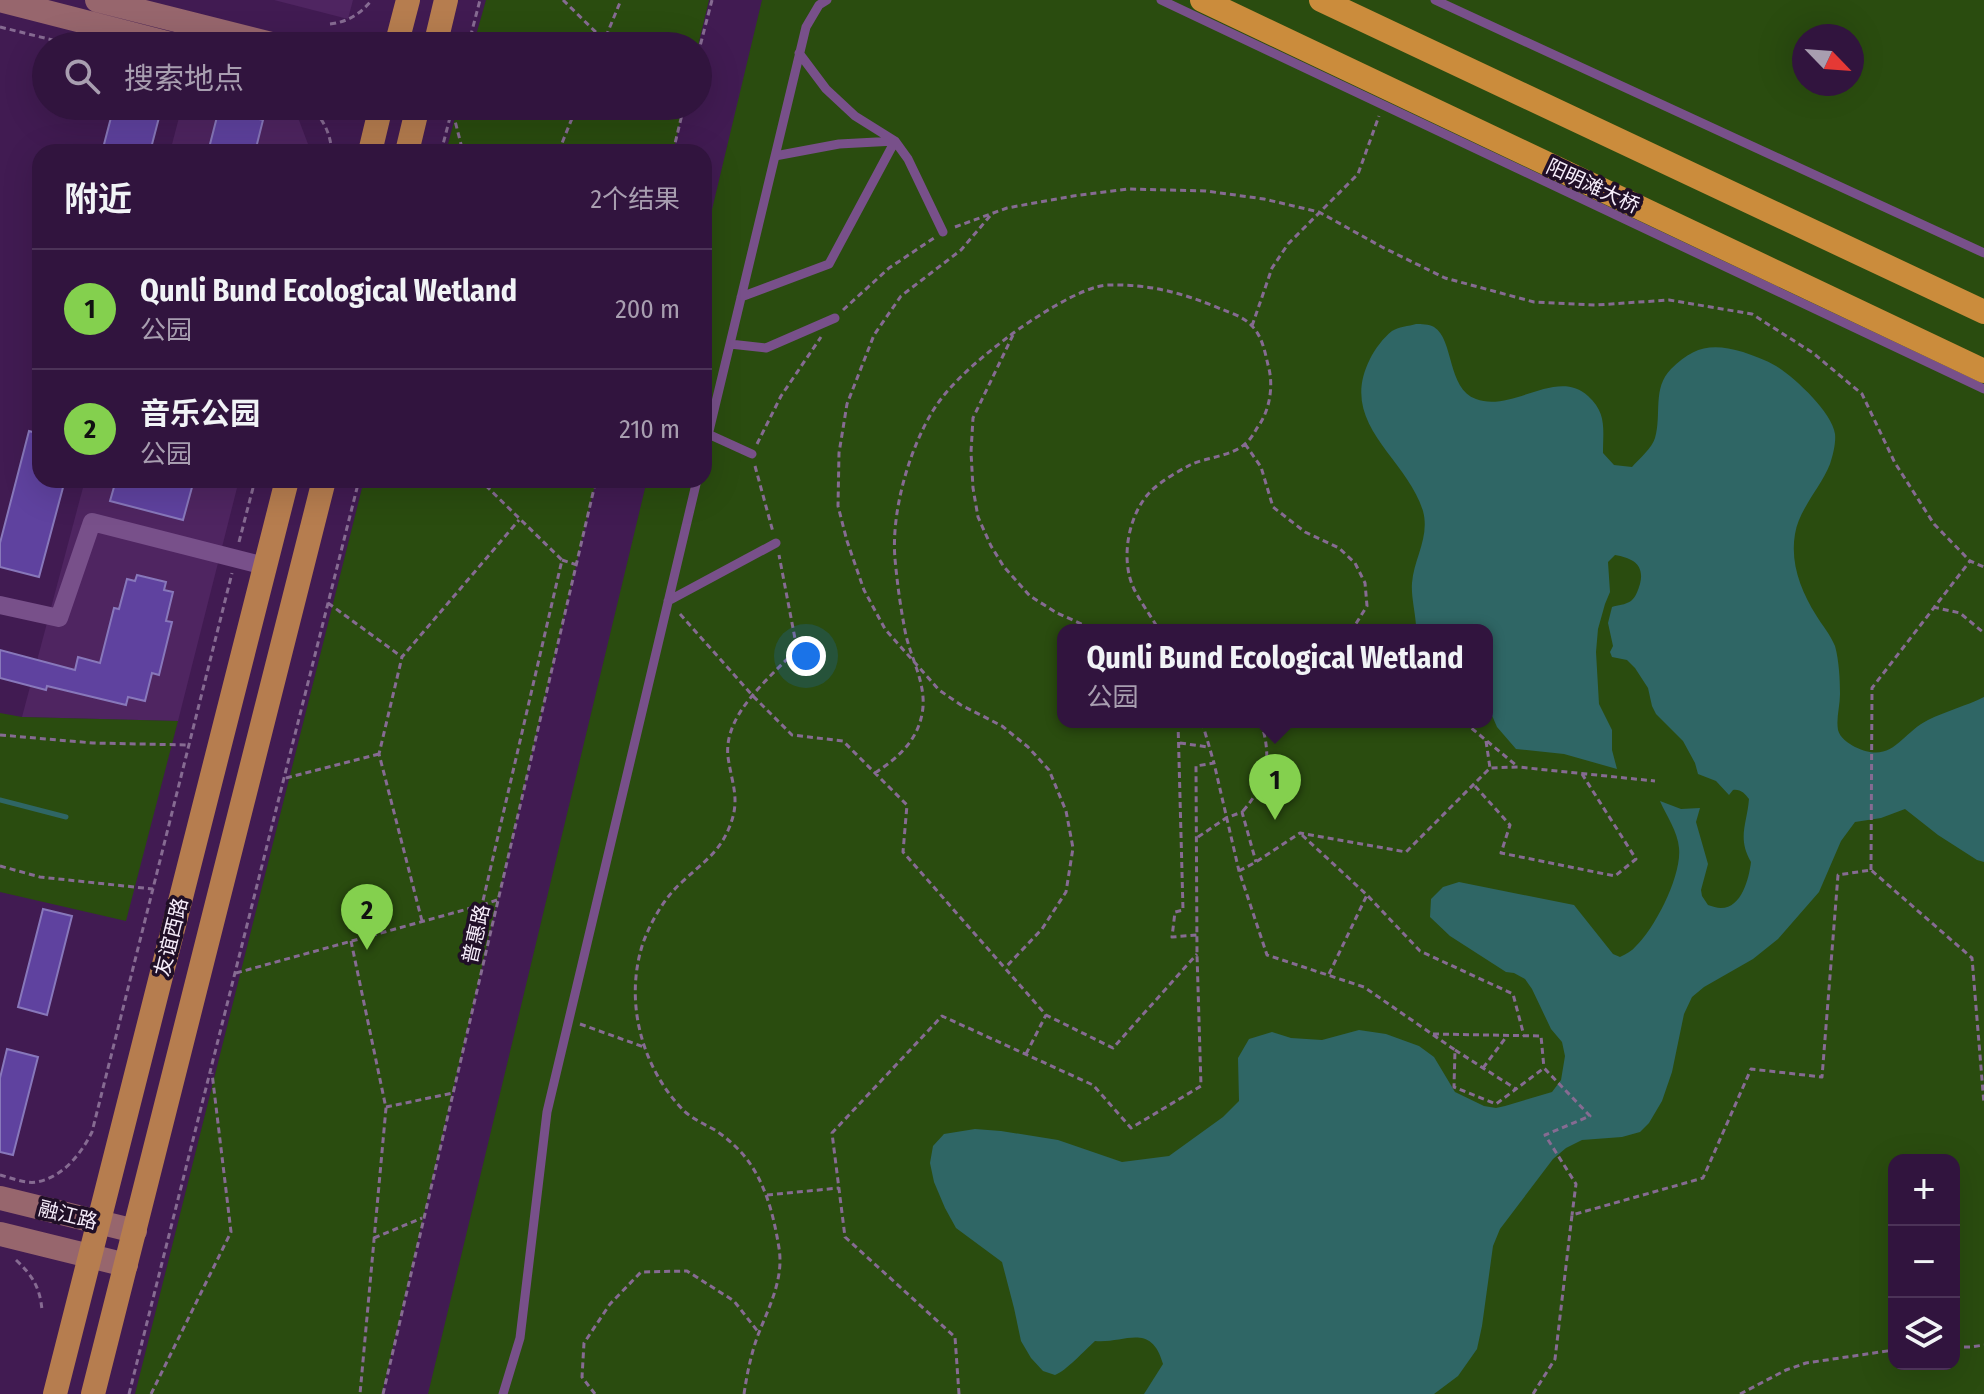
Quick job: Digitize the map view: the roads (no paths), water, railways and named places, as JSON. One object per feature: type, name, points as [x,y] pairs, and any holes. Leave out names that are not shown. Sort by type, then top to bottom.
[{"type":"highway","name":"阳明滩大桥","points":[[1202,0],[1984,371]]},
{"type":"highway","points":[[1321,0],[1984,312]]},
{"type":"main road","points":[[0,0],[125,32]]},
{"type":"main road","points":[[97,0],[224,32]]},
{"type":"main road","points":[[400,32],[408,0]]},
{"type":"main road","points":[[438,32],[446,0]]},
{"type":"main road","points":[[372,144],[378,120]]},
{"type":"main road","points":[[409,144],[414,120]]},
{"type":"main road","name":"友谊西路","points":[[55,1394],[285,488]]},
{"type":"main road","name":"友谊西路","points":[[93,1394],[322,488]]},
{"type":"main road","name":"融江路","points":[[0,1198],[135,1231]]},
{"type":"main road","name":"融江路","points":[[0,1234],[126,1265]]},
{"type":"street","points":[[0,605],[59,618],[92,522],[265,566]]},
{"type":"lane","points":[[712,418],[806,27],[819,5],[827,0]]},
{"type":"lane","points":[[1161,0],[1984,389]]},
{"type":"lane","points":[[1435,0],[1984,253]]},
{"type":"lane","points":[[799,53],[826,89],[855,116],[895,141],[908,159],[943,232]]},
{"type":"lane","points":[[775,156],[839,144],[895,141]]},
{"type":"lane","points":[[741,297],[829,264],[895,141]]},
{"type":"lane","points":[[730,344],[766,348],[835,318]]},
{"type":"lane","points":[[712,436],[752,454]]},
{"type":"lane","points":[[503,1394],[520,1338],[547,1112],[695,488]]},
{"type":"lane","points":[[668,601],[776,543]]},
{"type":"waterway","points":[[0,800],[66,817]]},
{"type":"place","name":"Qunli Bund Ecological Wetland","points":[[1275,820]]},
{"type":"place","name":"音乐公园","points":[[367,950]]}]
